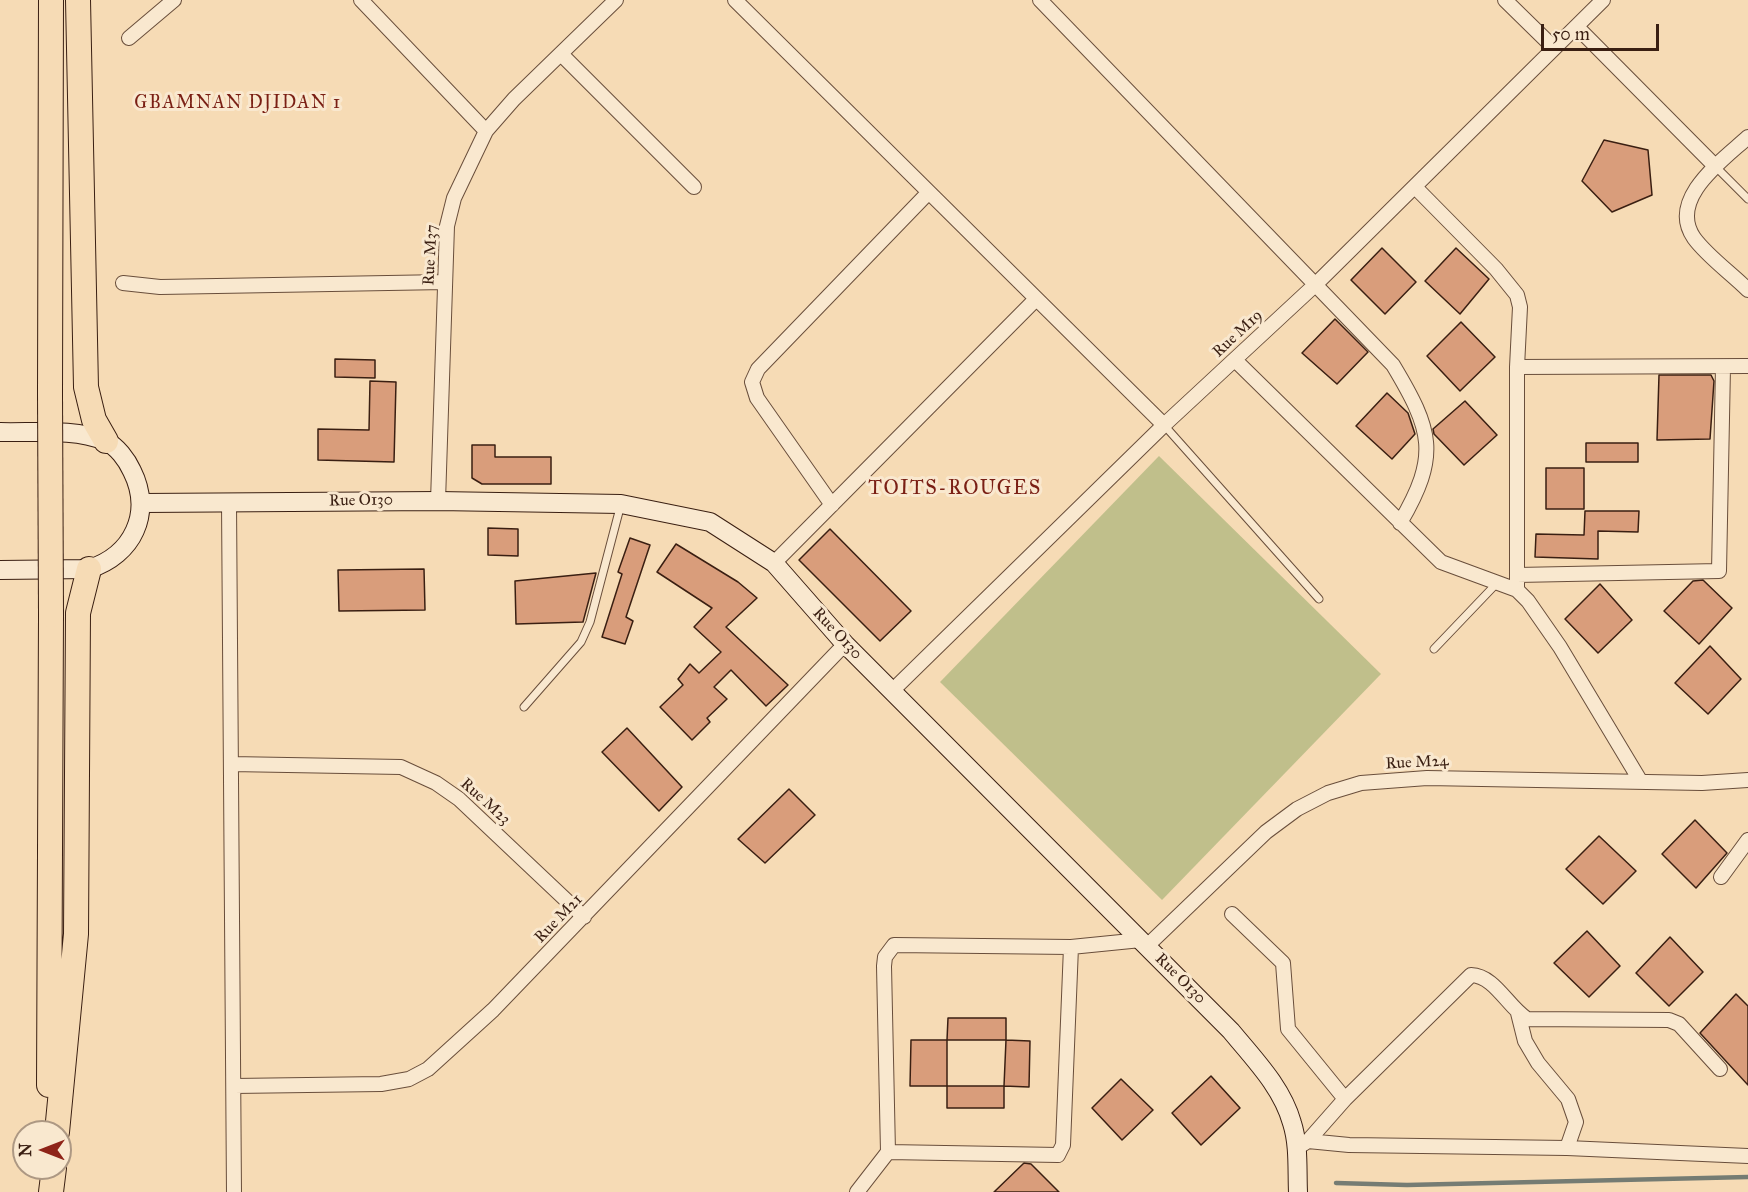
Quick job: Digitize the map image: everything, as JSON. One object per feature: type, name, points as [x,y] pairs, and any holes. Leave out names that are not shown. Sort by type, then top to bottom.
[{"type":"highway","points":[[50,1120],[48,884],[51,615],[51,0]]},
{"type":"highway","points":[[78,0],[86,387],[94,420],[106,441]]},
{"type":"highway","points":[[58,1120],[76,934],[78,613],[89,569]]},
{"type":"street","points":[[129,38],[174,0]]},
{"type":"street","points":[[362,0],[486,131]]},
{"type":"street","name":"Rue M37","points":[[438,501],[447,226],[454,198],[486,131],[514,99],[616,0]]},
{"type":"street","points":[[735,0],[1164,425]]},
{"type":"street","points":[[1040,0],[1386,356],[1412,396],[1424,424],[1427,456],[1422,478],[1400,523]]},
{"type":"street","points":[[1506,0],[1554,48]]},
{"type":"street","name":"Rue M19","points":[[893,690],[1164,425],[1317,284],[1603,0]]},
{"type":"street","points":[[1577,27],[1716,167]]},
{"type":"street","points":[[561,54],[694,187]]},
{"type":"street","points":[[1748,137],[1716,167],[1692,195],[1686,210],[1688,223],[1696,240],[1748,290]]},
{"type":"street","points":[[1415,187],[1496,269],[1517,295],[1520,307],[1517,367],[1517,583],[1560,647],[1641,782]]},
{"type":"street","points":[[832,505],[757,398],[752,382],[758,369],[928,193]]},
{"type":"street","points":[[123,283],[160,287],[445,282]]},
{"type":"street","points":[[774,563],[1036,299]]},
{"type":"street","points":[[1235,360],[1441,562],[1498,582],[1517,583],[1719,571],[1723,367]]},
{"type":"street","points":[[1517,367],[1748,366]]},
{"type":"street","points":[[0,432],[78,435],[106,441],[126,459],[137,481],[143,503],[138,524],[125,547],[102,565],[89,569],[0,570]]},
{"type":"street","name":"Rue O130","points":[[143,503],[438,501],[621,504],[710,522],[774,563],[845,644],[1231,1030],[1274,1084],[1302,1144],[1298,1192]]},
{"type":"street","points":[[229,502],[234,1192]]},
{"type":"street","name":"Rue M21","points":[[234,1086],[381,1084],[409,1079],[428,1068],[493,1010],[845,644]]},
{"type":"street","name":"Rue M23","points":[[231,764],[401,768],[436,783],[459,799],[584,917]]},
{"type":"street","name":"Rue M24","points":[[1144,943],[1266,832],[1297,809],[1328,793],[1361,783],[1427,777],[1641,782],[1748,780]]},
{"type":"street","points":[[1721,877],[1748,840]]},
{"type":"street","points":[[1232,914],[1278,955],[1283,963],[1288,1029],[1345,1099]]},
{"type":"street","points":[[857,1192],[888,1152],[884,966],[885,957],[894,945],[1071,947],[1144,943]]},
{"type":"street","points":[[888,1152],[1058,1155],[1061,1152],[1071,947]]},
{"type":"street","points":[[1302,1144],[1471,975],[1480,975],[1487,980],[1518,1013],[1527,1019],[1669,1020],[1679,1024],[1720,1069]]},
{"type":"street","points":[[1518,1013],[1525,1041],[1538,1064],[1562,1091],[1571,1106],[1576,1122],[1567,1148]]},
{"type":"street","points":[[1302,1144],[1567,1148],[1748,1156]]},
{"type":"lane","points":[[1716,167],[1748,199]]},
{"type":"lane","points":[[1164,425],[1319,599]]},
{"type":"lane","points":[[524,707],[581,642],[590,622],[621,504]]},
{"type":"lane","points":[[1434,649],[1498,582]]},
{"type":"shaded area","points":[[1159,456],[1381,674],[1162,900],[940,682]]},
{"type":"building","points":[[1604,140],[1648,150],[1652,195],[1612,212],[1582,181]]},
{"type":"building","points":[[1382,248],[1416,282],[1385,314],[1351,280]]},
{"type":"building","points":[[1456,248],[1489,279],[1460,314],[1425,281]]},
{"type":"building","points":[[1335,319],[1368,352],[1337,384],[1302,353]]},
{"type":"building","points":[[1461,322],[1495,357],[1460,391],[1427,356]]},
{"type":"building","points":[[335,359],[375,360],[375,378],[335,377]]},
{"type":"building","points":[[1659,375],[1711,375],[1714,381],[1710,439],[1657,440]]},
{"type":"building","points":[[370,381],[396,382],[394,462],[318,460],[318,429],[369,430]]},
{"type":"building","points":[[1387,393],[1408,413],[1415,434],[1392,459],[1356,426]]},
{"type":"building","points":[[1465,401],[1497,435],[1464,465],[1434,434],[1433,429]]},
{"type":"building","points":[[1586,443],[1638,443],[1638,462],[1586,462]]},
{"type":"building","points":[[472,445],[495,445],[495,457],[551,457],[551,484],[482,484],[472,478]]},
{"type":"building","points":[[1546,468],[1584,468],[1584,509],[1546,509]]},
{"type":"building","points":[[1585,511],[1639,511],[1638,532],[1598,531],[1598,559],[1535,557],[1536,534],[1584,535]]},
{"type":"building","points":[[488,528],[518,529],[518,556],[488,555]]},
{"type":"building","points":[[830,529],[911,611],[880,641],[799,560]]},
{"type":"building","points":[[630,538],[650,545],[626,617],[633,621],[625,644],[602,637],[622,574],[618,572]]},
{"type":"building","points":[[676,544],[738,582],[757,598],[726,627],[788,685],[766,706],[731,670],[714,687],[727,699],[707,718],[710,722],[692,740],[660,707],[683,685],[678,679],[690,664],[699,673],[721,652],[694,627],[712,608],[657,572]]},
{"type":"building","points":[[424,569],[425,610],[339,611],[338,570]]},
{"type":"building","points":[[596,573],[583,622],[516,624],[515,581]]},
{"type":"building","points":[[1703,580],[1732,608],[1699,644],[1664,611],[1693,581]]},
{"type":"building","points":[[1600,584],[1632,620],[1598,653],[1565,619]]},
{"type":"building","points":[[1710,646],[1741,679],[1708,714],[1675,683]]},
{"type":"building","points":[[627,728],[682,787],[659,811],[602,752]]},
{"type":"building","points":[[789,789],[815,815],[765,863],[738,839]]},
{"type":"building","points":[[1695,820],[1727,853],[1696,888],[1662,854]]},
{"type":"building","points":[[1599,836],[1636,871],[1603,904],[1566,869]]},
{"type":"building","points":[[1587,931],[1620,966],[1589,997],[1554,963]]},
{"type":"building","points":[[1670,937],[1703,972],[1669,1006],[1636,973]]},
{"type":"building","points":[[1736,994],[1748,1006],[1748,1085],[1700,1033]]},
{"type":"building","points":[[948,1018],[1006,1018],[1006,1040],[947,1040]]},
{"type":"building","points":[[911,1040],[947,1040],[947,1086],[910,1086]]},
{"type":"building","points":[[1006,1040],[1030,1041],[1029,1087],[1004,1086]]},
{"type":"building","points":[[1211,1076],[1240,1108],[1201,1145],[1172,1113]]},
{"type":"building","points":[[1121,1079],[1153,1110],[1122,1140],[1092,1108]]},
{"type":"building","points":[[947,1086],[1004,1086],[1004,1108],[947,1108]]},
{"type":"building","points":[[1024,1163],[1031,1164],[1059,1192],[994,1192]]},
{"type":"waterway","points":[[1336,1183],[1407,1185],[1748,1177]]},
{"type":"district","name":"GBAMNAN DJIDAN 1","points":[[238,104]]},
{"type":"district","name":"TOITS-ROUGES","points":[[955,489]]}]
